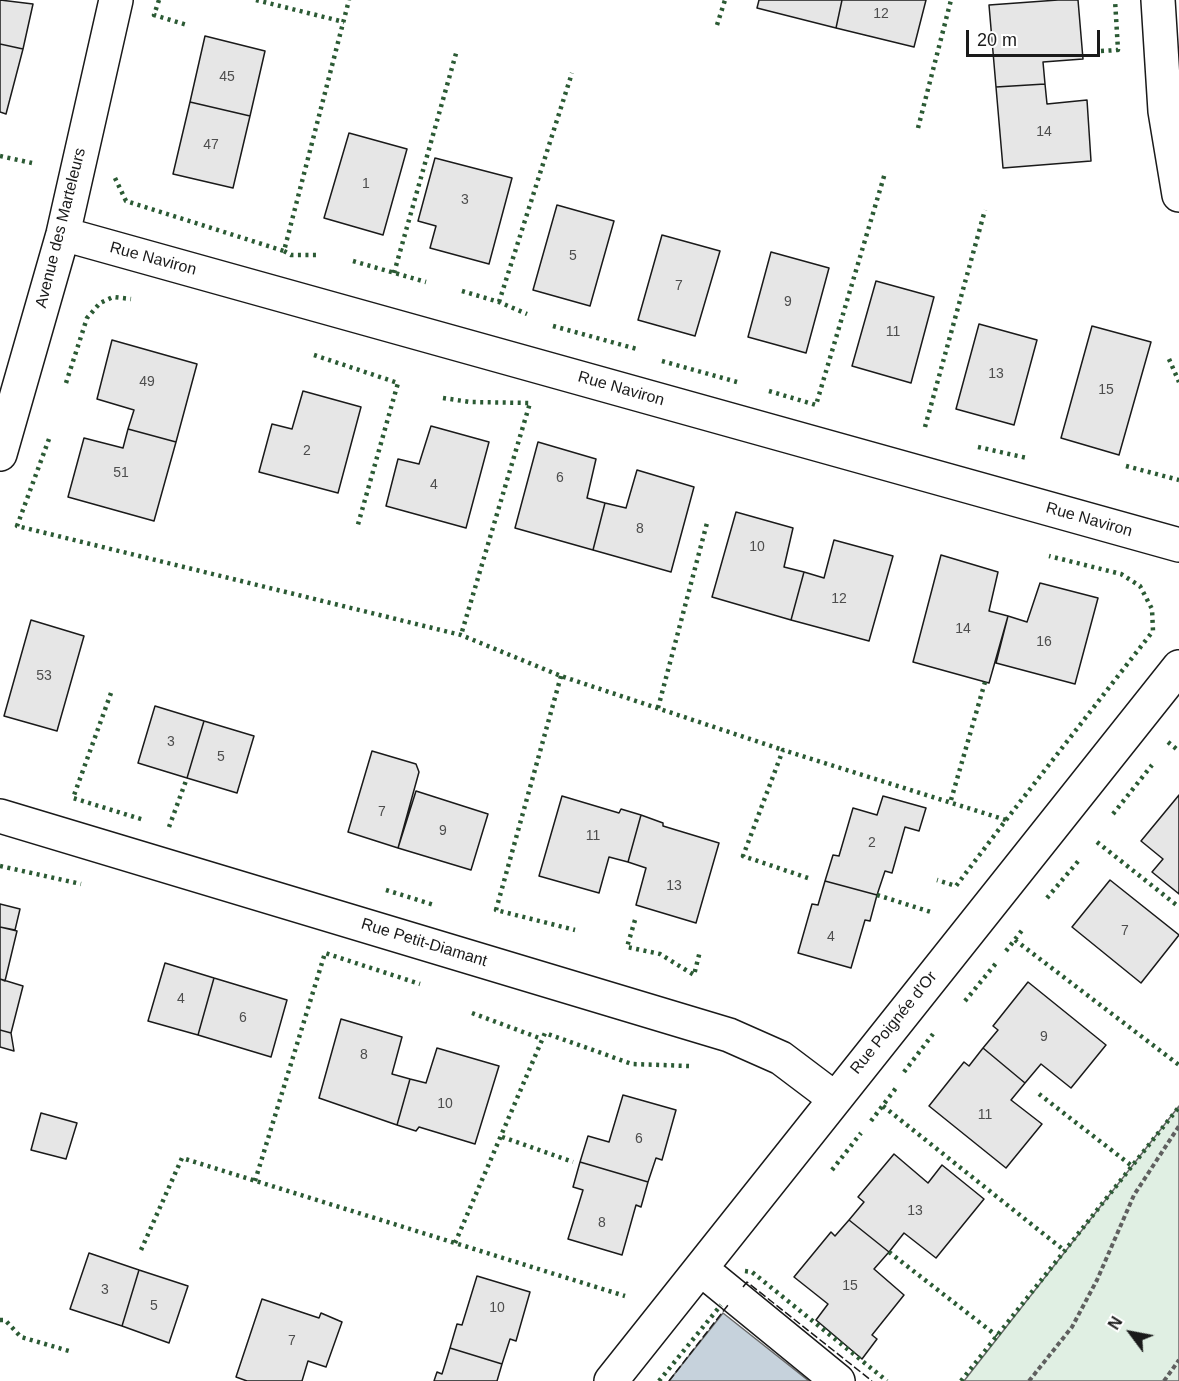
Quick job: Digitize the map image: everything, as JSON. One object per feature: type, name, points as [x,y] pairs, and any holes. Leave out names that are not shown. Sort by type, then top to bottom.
[{"type":"street","name":"Avenue des Marteleurs","points":[[0,454],[63,234],[116,0]]},
{"type":"street","points":[[1158,0],[1164,111],[1179,195]]},
{"type":"street","name":"Rue Naviron","points":[[63,234],[1179,545]]},
{"type":"street","name":"Rue Poignée d'Or","points":[[611,1381],[1179,667]]},
{"type":"street","name":"Rue Petit-Diamant","points":[[0,816],[729,1035],[781,1058],[834,1098]]},
{"type":"street","points":[[701,1269],[838,1381]]},
{"type":"path","points":[[1029,1381],[1072,1327],[1097,1280],[1134,1195],[1179,1126]]},
{"type":"path","points":[[1164,1381],[1179,1360]]},
{"type":"green space","points":[[1179,1106],[1179,1381],[964,1381]]},
{"type":"shaded area","points":[[723,1313],[809,1381],[669,1381]]},
{"type":"building","points":[[0,0],[33,4],[23,49],[0,44]]},
{"type":"building","points":[[759,0],[842,0],[836,28],[757,8]]},
{"type":"building","points":[[842,0],[926,0],[914,47],[836,28]]},
{"type":"building","points":[[1078,0],[1083,59],[1043,62],[1045,84],[996,87],[989,5]]},
{"type":"building","points":[[205,36],[265,51],[250,116],[190,102]]},
{"type":"building","points":[[0,44],[23,49],[6,114],[0,112]]},
{"type":"building","points":[[1045,84],[1047,104],[1087,100],[1091,161],[1003,168],[996,87]]},
{"type":"building","points":[[190,102],[250,116],[233,188],[173,174]]},
{"type":"building","points":[[349,133],[407,149],[383,235],[324,218]]},
{"type":"building","points":[[435,158],[512,178],[489,264],[430,248],[436,226],[418,221]]},
{"type":"building","points":[[557,205],[614,221],[590,306],[533,290]]},
{"type":"building","points":[[662,235],[720,251],[695,336],[638,320]]},
{"type":"building","points":[[771,252],[829,268],[806,353],[748,337]]},
{"type":"building","points":[[876,281],[934,297],[911,383],[852,366]]},
{"type":"building","points":[[979,324],[1037,340],[1014,425],[956,409]]},
{"type":"building","points":[[1092,326],[1151,342],[1119,455],[1061,438]]},
{"type":"building","points":[[112,340],[197,364],[176,442],[128,429],[134,410],[97,399]]},
{"type":"building","points":[[303,391],[361,407],[338,493],[259,472],[272,424],[292,429]]},
{"type":"building","points":[[431,426],[489,442],[466,528],[386,506],[398,459],[419,464]]},
{"type":"building","points":[[128,429],[176,442],[154,521],[68,497],[84,438],[123,448]]},
{"type":"building","points":[[538,442],[596,459],[587,498],[605,503],[593,550],[515,528]]},
{"type":"building","points":[[637,470],[694,487],[671,572],[593,550],[605,503],[626,508]]},
{"type":"building","points":[[736,512],[793,528],[784,567],[804,572],[791,620],[712,597]]},
{"type":"building","points":[[834,540],[893,556],[869,641],[791,620],[804,572],[824,578]]},
{"type":"building","points":[[941,555],[998,572],[989,611],[1008,616],[989,683],[913,662]]},
{"type":"building","points":[[1040,583],[1098,598],[1075,684],[996,663],[1008,616],[1027,622]]},
{"type":"building","points":[[31,620],[84,636],[57,731],[4,716]]},
{"type":"building","points":[[155,706],[204,721],[187,778],[138,763]]},
{"type":"building","points":[[204,721],[254,736],[237,793],[187,778]]},
{"type":"building","points":[[372,751],[416,764],[419,772],[398,848],[348,832]]},
{"type":"building","points":[[416,791],[488,814],[471,870],[398,848]]},
{"type":"building","points":[[1179,795],[1179,894],[1152,872],[1163,859],[1141,841]]},
{"type":"building","points":[[562,796],[619,813],[621,809],[641,815],[628,862],[609,857],[599,893],[539,876]]},
{"type":"building","points":[[883,796],[926,808],[919,831],[905,827],[892,873],[885,871],[877,895],[825,881],[833,855],[839,856],[853,808],[877,815]]},
{"type":"building","points":[[641,815],[663,823],[663,826],[719,843],[696,923],[636,905],[646,868],[628,862]]},
{"type":"building","points":[[1110,880],[1179,935],[1141,983],[1072,927]]},
{"type":"building","points":[[825,881],[877,895],[870,921],[865,920],[851,968],[798,953],[812,904],[818,905]]},
{"type":"building","points":[[0,904],[20,909],[15,930],[0,927]]},
{"type":"building","points":[[0,927],[17,931],[5,981],[0,979]]},
{"type":"building","points":[[165,963],[214,978],[198,1035],[148,1021]]},
{"type":"building","points":[[214,978],[287,1000],[271,1057],[198,1035]]},
{"type":"building","points":[[0,979],[23,986],[11,1033],[0,1030]]},
{"type":"building","points":[[1028,982],[1106,1045],[1071,1088],[1041,1064],[1025,1083],[983,1048],[998,1030],[993,1026]]},
{"type":"building","points":[[341,1019],[402,1037],[392,1074],[410,1079],[397,1125],[319,1098]]},
{"type":"building","points":[[0,1030],[11,1033],[14,1051],[0,1047]]},
{"type":"building","points":[[437,1048],[499,1066],[475,1144],[419,1127],[416,1131],[397,1125],[410,1079],[426,1083]]},
{"type":"building","points":[[983,1048],[1025,1083],[1011,1100],[1042,1124],[1006,1168],[929,1106],[964,1062],[969,1066]]},
{"type":"building","points":[[623,1095],[676,1110],[662,1160],[656,1158],[648,1182],[580,1162],[588,1136],[609,1142]]},
{"type":"building","points":[[41,1113],[77,1123],[66,1159],[31,1150]]},
{"type":"building","points":[[894,1154],[928,1183],[942,1165],[984,1199],[936,1258],[904,1233],[889,1252],[849,1220],[864,1202],[858,1197]]},
{"type":"building","points":[[580,1162],[648,1182],[641,1207],[636,1205],[622,1255],[568,1239],[583,1190],[573,1187]]},
{"type":"building","points":[[849,1220],[889,1252],[874,1269],[904,1295],[872,1335],[877,1339],[862,1359],[816,1320],[828,1304],[794,1277],[831,1232],[835,1236]]},
{"type":"building","points":[[89,1253],[139,1270],[122,1326],[70,1309]]},
{"type":"building","points":[[139,1270],[188,1286],[169,1343],[122,1326]]},
{"type":"building","points":[[477,1276],[530,1292],[516,1341],[510,1339],[502,1364],[450,1348],[457,1324],[462,1325]]},
{"type":"building","points":[[262,1299],[319,1318],[321,1313],[342,1322],[326,1367],[308,1361],[302,1381],[247,1381],[236,1377]]},
{"type":"building","points":[[450,1348],[502,1364],[497,1381],[434,1381],[437,1372],[442,1374]]},
{"type":"hedge","points":[[159,0],[154,15],[187,25]]},
{"type":"hedge","points":[[256,0],[344,22]]},
{"type":"hedge","points":[[115,178],[126,201],[284,251],[349,0]]},
{"type":"hedge","points":[[717,25],[725,0]]},
{"type":"hedge","points":[[918,128],[951,0]]},
{"type":"hedge","points":[[1101,51],[1118,50],[1115,0]]},
{"type":"hedge","points":[[394,273],[457,50]]},
{"type":"hedge","points":[[499,302],[572,73]]},
{"type":"hedge","points":[[0,156],[32,163]]},
{"type":"hedge","points":[[769,391],[816,405],[885,173]]},
{"type":"hedge","points":[[925,427],[985,210]]},
{"type":"hedge","points":[[284,251],[291,255],[320,255]]},
{"type":"hedge","points":[[353,261],[426,282]]},
{"type":"hedge","points":[[462,291],[499,302],[527,314]]},
{"type":"hedge","points":[[66,383],[87,318],[100,303],[113,297],[131,299]]},
{"type":"hedge","points":[[553,326],[637,349]]},
{"type":"hedge","points":[[314,355],[398,383],[357,528]]},
{"type":"hedge","points":[[1169,359],[1179,382]]},
{"type":"hedge","points":[[662,361],[737,382]]},
{"type":"hedge","points":[[443,398],[470,402],[530,403],[461,635]]},
{"type":"hedge","points":[[49,439],[17,526],[461,635],[561,676],[783,750]]},
{"type":"hedge","points":[[978,447],[1027,458]]},
{"type":"hedge","points":[[1126,466],[1179,480]]},
{"type":"hedge","points":[[658,708],[707,523]]},
{"type":"hedge","points":[[1006,820],[1153,631],[1152,609],[1140,586],[1121,574],[1049,556]]},
{"type":"hedge","points":[[561,676],[496,910],[575,930]]},
{"type":"hedge","points":[[951,800],[985,682]]},
{"type":"hedge","points":[[111,693],[73,798],[144,820]]},
{"type":"hedge","points":[[1168,742],[1179,751]]},
{"type":"hedge","points":[[808,878],[743,856],[783,750],[1006,820],[956,886],[937,880]]},
{"type":"hedge","points":[[1113,814],[1152,765]]},
{"type":"hedge","points":[[169,827],[187,778]]},
{"type":"hedge","points":[[1097,842],[1179,907]]},
{"type":"hedge","points":[[1047,898],[1080,859]]},
{"type":"hedge","points":[[0,866],[81,884]]},
{"type":"hedge","points":[[386,890],[434,905]]},
{"type":"hedge","points":[[877,895],[934,913]]},
{"type":"hedge","points":[[635,920],[627,947],[660,954],[694,975],[700,951]]},
{"type":"hedge","points":[[1006,951],[1023,929]]},
{"type":"hedge","points":[[1015,940],[1179,1065]]},
{"type":"hedge","points":[[255,1181],[325,953],[420,984]]},
{"type":"hedge","points":[[965,1001],[997,962]]},
{"type":"hedge","points":[[472,1013],[542,1039]]},
{"type":"hedge","points":[[455,1243],[545,1033],[632,1064],[689,1066]]},
{"type":"hedge","points":[[904,1072],[933,1034]]},
{"type":"hedge","points":[[871,1121],[896,1088]]},
{"type":"hedge","points":[[1039,1094],[1132,1166]]},
{"type":"hedge","points":[[883,1106],[1065,1251]]},
{"type":"hedge","points":[[961,1381],[1179,1107]]},
{"type":"hedge","points":[[832,1170],[861,1133]]},
{"type":"hedge","points":[[502,1137],[573,1162]]},
{"type":"hedge","points":[[141,1250],[182,1158],[625,1296]]},
{"type":"hedge","points":[[889,1252],[997,1336]]},
{"type":"hedge","points":[[745,1271],[752,1272],[887,1381]]},
{"type":"hedge","points":[[659,1381],[721,1305]]},
{"type":"hedge","points":[[0,1320],[5,1320],[21,1337],[69,1351]]},
{"type":"fence","points":[[743,1287],[747,1282],[872,1381]]},
{"type":"fence","points":[[669,1381],[728,1305]]}]
